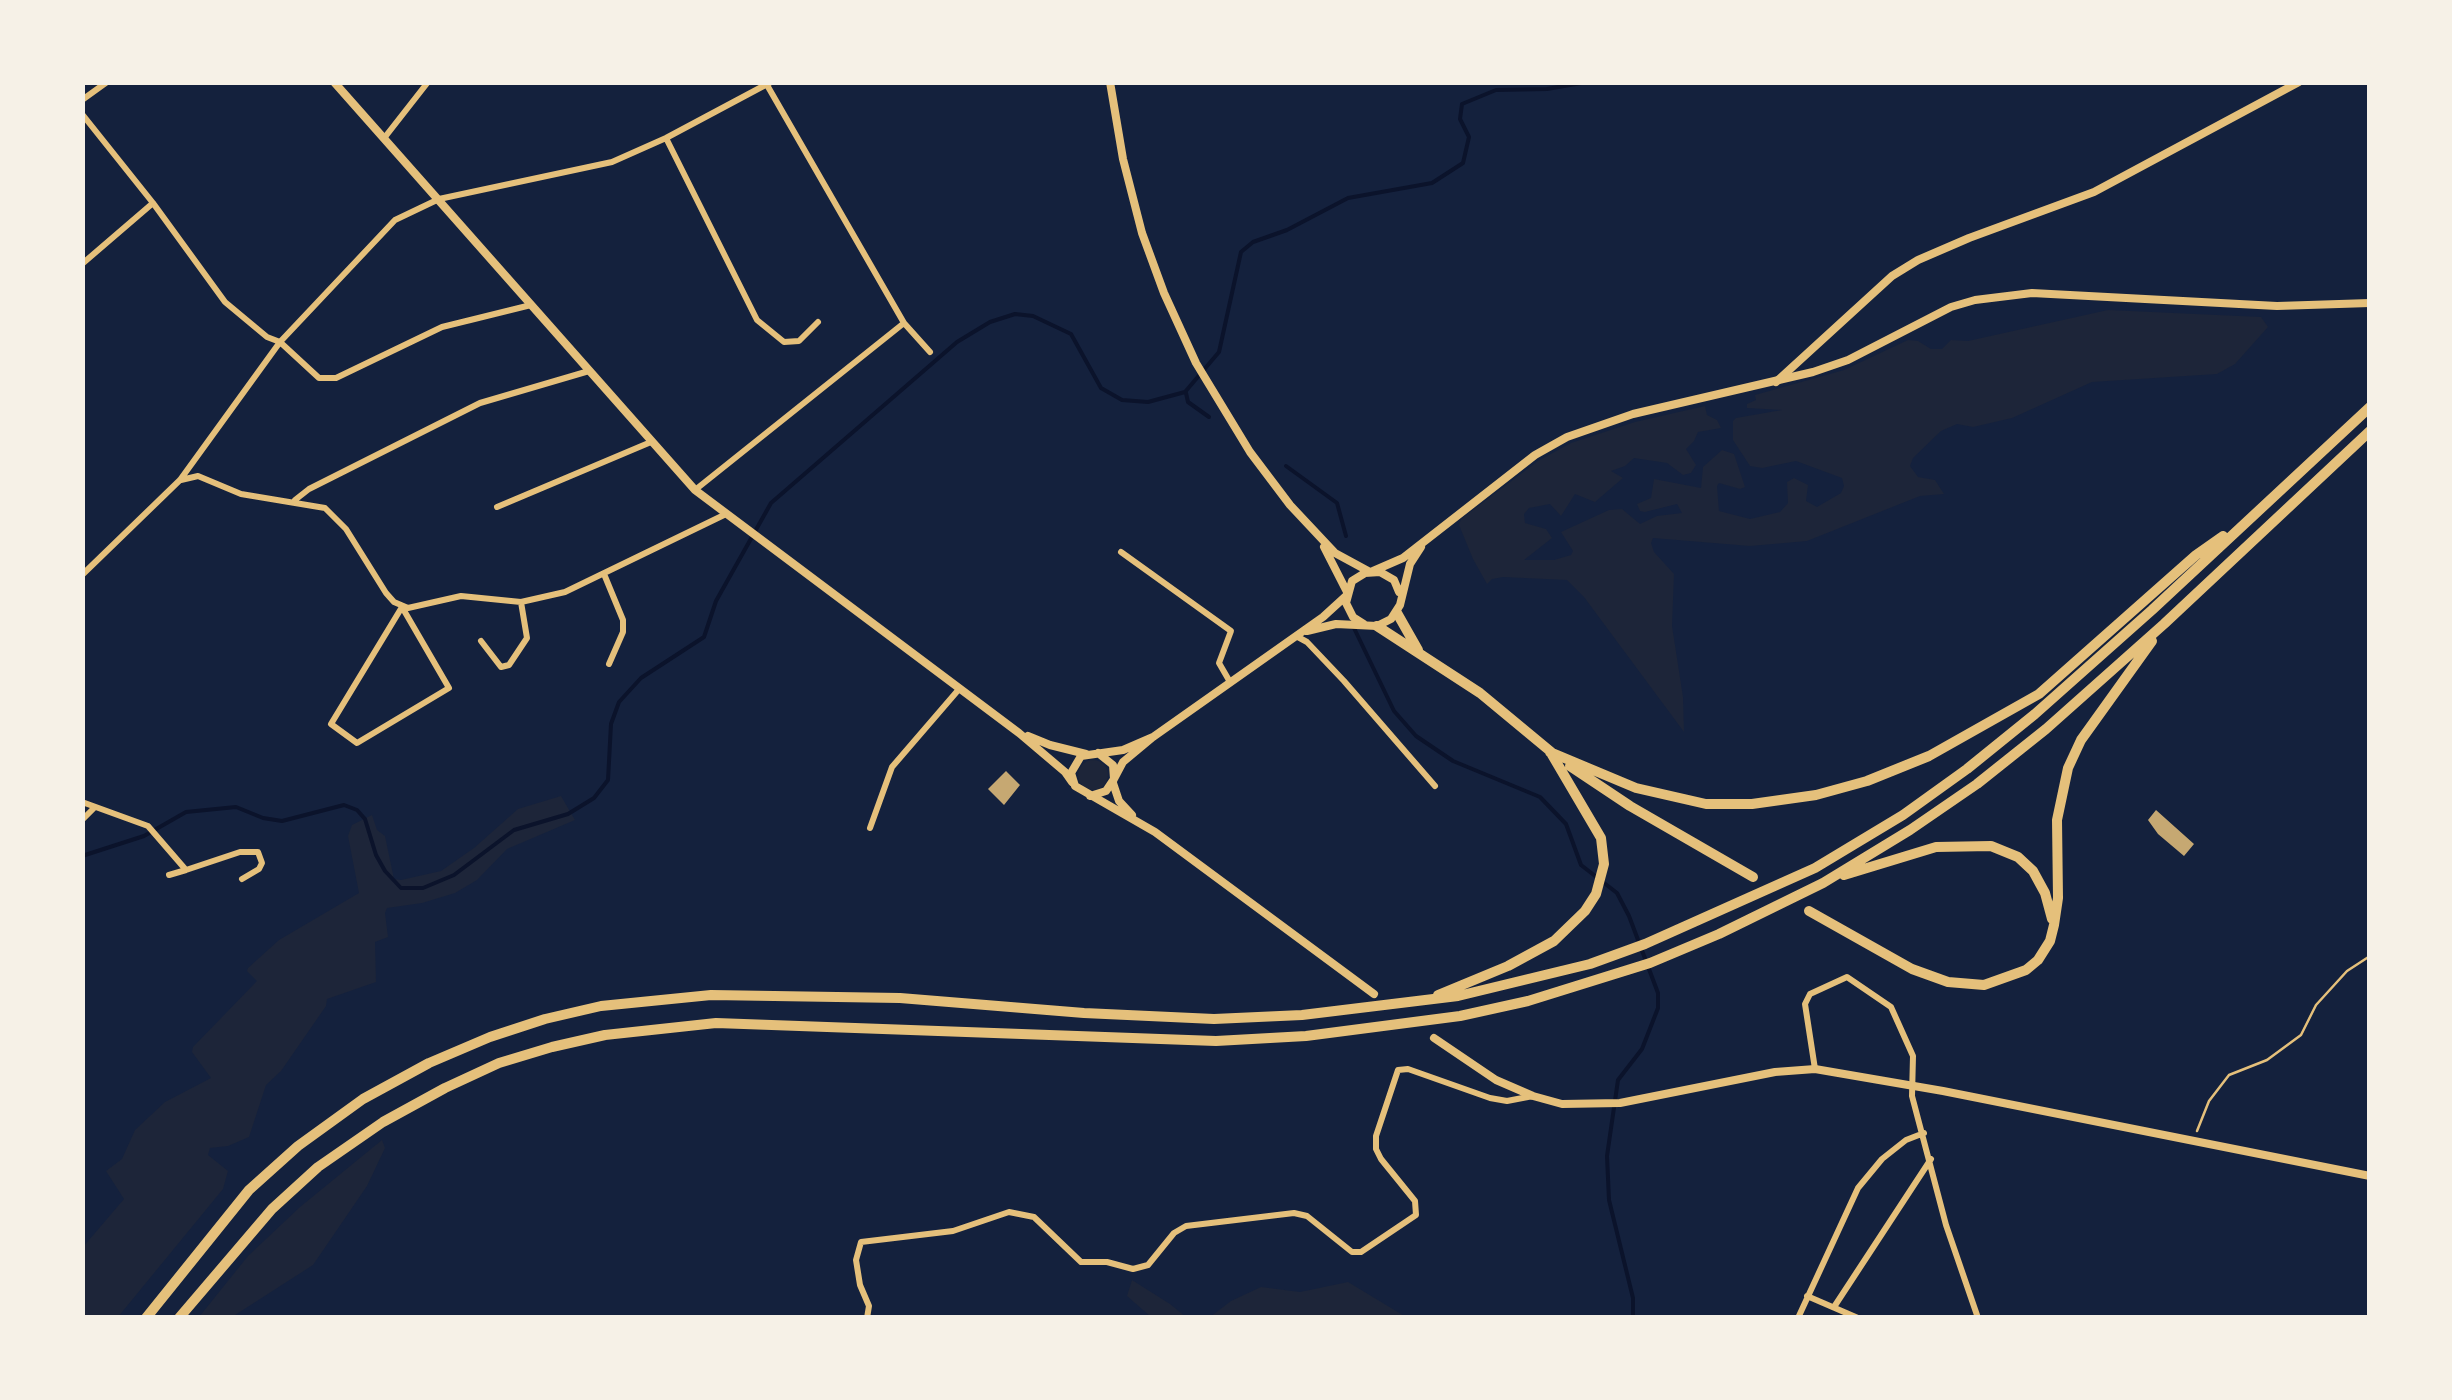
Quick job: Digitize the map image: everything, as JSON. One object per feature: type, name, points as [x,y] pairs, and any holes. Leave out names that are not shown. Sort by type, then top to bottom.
[{"type":"highway","points":[[146,1318],[249,1190],[298,1146],[363,1099],[429,1063],[490,1036],[545,1019],[600,1006],[711,995],[900,998],[1084,1013],[1214,1018],[1393,1006],[1519,983],[1590,964],[1710,918],[1814,868],[1903,816],[1981,758],[2152,610],[2370,407]]},
{"type":"highway","points":[[179,1318],[272,1209],[318,1167],[384,1122],[444,1088],[499,1063],[552,1046],[606,1035],[716,1024],[1216,1041],[1399,1026],[1528,1001],[1598,981],[1718,934],[1823,883],[1977,784],[2046,729],[2164,624],[2370,430]]},
{"type":"highway","points":[[1550,752],[1636,788],[1706,804],[1752,804],[1816,795],[1867,781],[1929,756],[2039,694],[2196,555],[2254,515]]},
{"type":"highway","points":[[1396,613],[1418,651]]},
{"type":"highway","points":[[1809,911],[1912,969],[1966,986],[2006,979],[2026,970],[2050,941],[2054,925],[2058,898],[2056,820],[2068,768],[2081,740],[2164,624]]},
{"type":"highway","points":[[1372,626],[1418,651],[1480,694],[1550,752],[1630,806],[1753,877]]},
{"type":"highway","points":[[1393,1006],[1455,988],[1537,952],[1574,923],[1596,894],[1604,864],[1600,838],[1550,752]]},
{"type":"highway","points":[[1823,883],[1917,851],[1956,845],[1991,846],[2018,857],[2033,871],[2045,893],[2054,925]]},
{"type":"main road","points":[[334,82],[695,490],[1019,733],[1065,772],[1074,786],[1139,822],[1374,994]]},
{"type":"main road","points":[[1110,82],[1123,159],[1142,233],[1164,293],[1208,385],[1264,472],[1320,539],[1348,561],[1394,580],[1400,596]]},
{"type":"main road","points":[[1776,382],[1892,276],[1918,260],[2094,192],[2299,82]]},
{"type":"main road","points":[[1090,796],[1101,794],[1122,762],[1152,737],[1295,636],[1346,594],[1358,576],[1394,564],[1535,455],[1568,437],[1634,414],[1776,382],[1848,360],[1952,306],[2002,295],[2032,293],[2278,306],[2370,303]]},
{"type":"main road","points":[[1320,539],[1353,617],[1372,626]]},
{"type":"main road","points":[[1295,636],[1324,626],[1372,626],[1396,613],[1410,564],[1424,544]]},
{"type":"main road","points":[[1019,733],[1050,746],[1086,754],[1123,750],[1152,737]]},
{"type":"main road","points":[[1098,753],[1109,760],[1120,801],[1139,822]]},
{"type":"main road","points":[[1074,786],[1072,767],[1086,754]]},
{"type":"main road","points":[[1434,1038],[1475,1068],[1533,1096],[1562,1104],[1639,1100],[1775,1072],[1814,1069],[1943,1090],[2370,1176]]},
{"type":"street","points":[[82,100],[107,82]]},
{"type":"street","points":[[385,137],[428,82]]},
{"type":"street","points":[[82,574],[180,480],[280,342],[395,220],[439,199],[602,165],[666,138],[770,83],[904,322],[930,352]]},
{"type":"street","points":[[82,114],[225,302],[280,342],[319,378],[328,380],[442,327],[531,304]]},
{"type":"street","points":[[666,138],[757,320],[784,342],[799,341],[818,322]]},
{"type":"street","points":[[82,264],[153,203]]},
{"type":"street","points":[[695,490],[904,322]]},
{"type":"street","points":[[294,501],[310,489],[480,403],[589,371]]},
{"type":"street","points":[[497,507],[651,442]]},
{"type":"street","points":[[180,480],[198,476],[241,494],[317,504],[330,512],[354,540],[386,593],[402,606],[449,688],[356,744],[331,724],[402,606]]},
{"type":"street","points":[[402,606],[411,608],[472,596],[520,602],[565,592],[724,515]]},
{"type":"street","points":[[1121,552],[1231,631],[1219,663],[1230,682]]},
{"type":"street","points":[[604,574],[623,632],[609,664]]},
{"type":"street","points":[[481,641],[501,667],[509,665],[527,638],[520,602]]},
{"type":"street","points":[[1295,636],[1307,642],[1344,681],[1435,786]]},
{"type":"street","points":[[870,828],[892,767],[960,688]]},
{"type":"street","points":[[82,802],[148,826],[186,870]]},
{"type":"street","points":[[82,820],[94,808]]},
{"type":"street","points":[[169,875],[240,852],[258,852],[260,869],[242,879]]},
{"type":"street","points":[[1814,1069],[1806,1002],[1812,993],[1847,977],[1888,1003],[1914,1056],[1910,1084],[1946,1226],[1978,1318]]},
{"type":"street","points":[[868,1318],[869,1306],[856,1260],[861,1242],[953,1231],[1009,1212],[1034,1217],[1081,1262],[1106,1262],[1134,1269],[1148,1265],[1174,1233],[1186,1226],[1294,1213],[1307,1216],[1352,1252],[1361,1252],[1416,1216],[1415,1200],[1376,1149],[1376,1136],[1398,1070],[1408,1069],[1507,1102],[1533,1096]]},
{"type":"street","points":[[1798,1318],[1858,1188],[1882,1159],[1906,1140],[1924,1133]]},
{"type":"street","points":[[1834,1307],[1930,1159]]},
{"type":"street","points":[[1807,1296],[1858,1318]]},
{"type":"path","points":[[2192,1142],[2209,1101],[2229,1075],[2267,1060],[2301,1034],[2316,1005],[2347,971],[2370,956]]},
{"type":"shaded area","points":[[2108,310],[2261,317],[2268,327],[2235,364],[2217,374],[2092,382],[2012,418],[1973,427],[1957,424],[1941,431],[1913,458],[1910,466],[1918,477],[1935,480],[1944,494],[1920,496],[1807,541],[1750,546],[1653,538],[1654,552],[1674,574],[1672,626],[1684,732],[1584,597],[1567,580],[1503,577],[1487,584],[1459,525],[1461,519],[1538,461],[1571,443],[1635,422],[1705,406],[1707,415],[1717,420],[1721,428],[1698,432],[1686,449],[1696,465],[1691,473],[1683,475],[1667,463],[1634,458],[1611,471],[1623,478],[1595,502],[1575,494],[1561,516],[1550,504],[1529,508],[1524,514],[1525,523],[1546,529],[1552,538],[1524,560],[1554,560],[1571,555],[1573,551],[1561,532],[1609,510],[1622,509],[1640,524],[1657,516],[1682,513],[1677,504],[1645,512],[1637,504],[1651,498],[1654,479],[1701,488],[1703,467],[1722,450],[1734,454],[1745,487],[1719,483],[1719,511],[1750,519],[1780,512],[1788,503],[1787,482],[1794,478],[1808,485],[1806,501],[1817,507],[1841,493],[1842,478],[1796,461],[1762,468],[1750,466],[1733,440],[1736,418],[1782,410],[1747,408],[1756,400],[1755,395],[1844,370],[1908,340],[1942,349],[1951,340],[1968,341]]},
{"type":"shaded area","points":[[1093,760],[1104,764],[1108,775],[1104,786],[1093,790],[1082,786],[1078,775],[1082,764]]},
{"type":"shaded area","points":[[561,796],[575,820],[507,849],[477,880],[455,893],[387,908],[388,937],[375,942],[376,982],[327,999],[281,1071],[266,1085],[249,1137],[210,1148],[208,1155],[228,1171],[223,1189],[118,1317],[83,1317],[83,1247],[124,1199],[106,1171],[122,1159],[135,1130],[165,1102],[211,1078],[192,1052],[193,1047],[257,981],[248,968],[279,940],[359,893],[348,836],[352,825],[372,815],[377,830],[385,836],[394,879],[401,880],[441,871],[518,809]]},
{"type":"shaded area","points":[[382,1140],[385,1148],[367,1186],[313,1265],[232,1317],[199,1317],[248,1256],[300,1207]]},
{"type":"shaded area","points":[[1132,1280],[1186,1317],[1151,1317],[1127,1296]]},
{"type":"shaded area","points":[[1348,1282],[1406,1317],[1210,1317],[1231,1301],[1261,1287],[1300,1292]]},
{"type":"building","points":[[1006,771],[1020,785],[1004,805],[988,789]]},
{"type":"building","points":[[2156,810],[2194,844],[2184,856],[2148,820]]},
{"type":"waterway","points":[[82,856],[144,836],[186,812],[236,807],[282,821],[344,805],[357,810],[365,819],[376,855],[401,888],[423,888],[454,875],[514,830],[568,814],[594,798],[608,780],[611,724],[619,702],[641,678],[704,637],[716,601],[771,503],[957,342],[990,322],[1015,314],[1033,316],[1071,334],[1101,388],[1122,400],[1148,402],[1185,392],[1219,352],[1241,252],[1253,242],[1287,230],[1348,198],[1432,183],[1463,163],[1469,137],[1460,119],[1462,104],[1496,90],[1547,89],[1587,82]]},
{"type":"waterway","points":[[1186,393],[1188,402],[1209,417]]},
{"type":"waterway","points":[[1286,466],[1337,503],[1346,536]]},
{"type":"waterway","points":[[1353,626],[1394,711],[1416,736],[1453,761],[1540,797],[1566,824],[1581,865],[1617,893],[1629,916],[1658,993],[1658,1008],[1642,1049],[1618,1080],[1607,1156],[1609,1200],[1633,1298],[1633,1316]]}]
